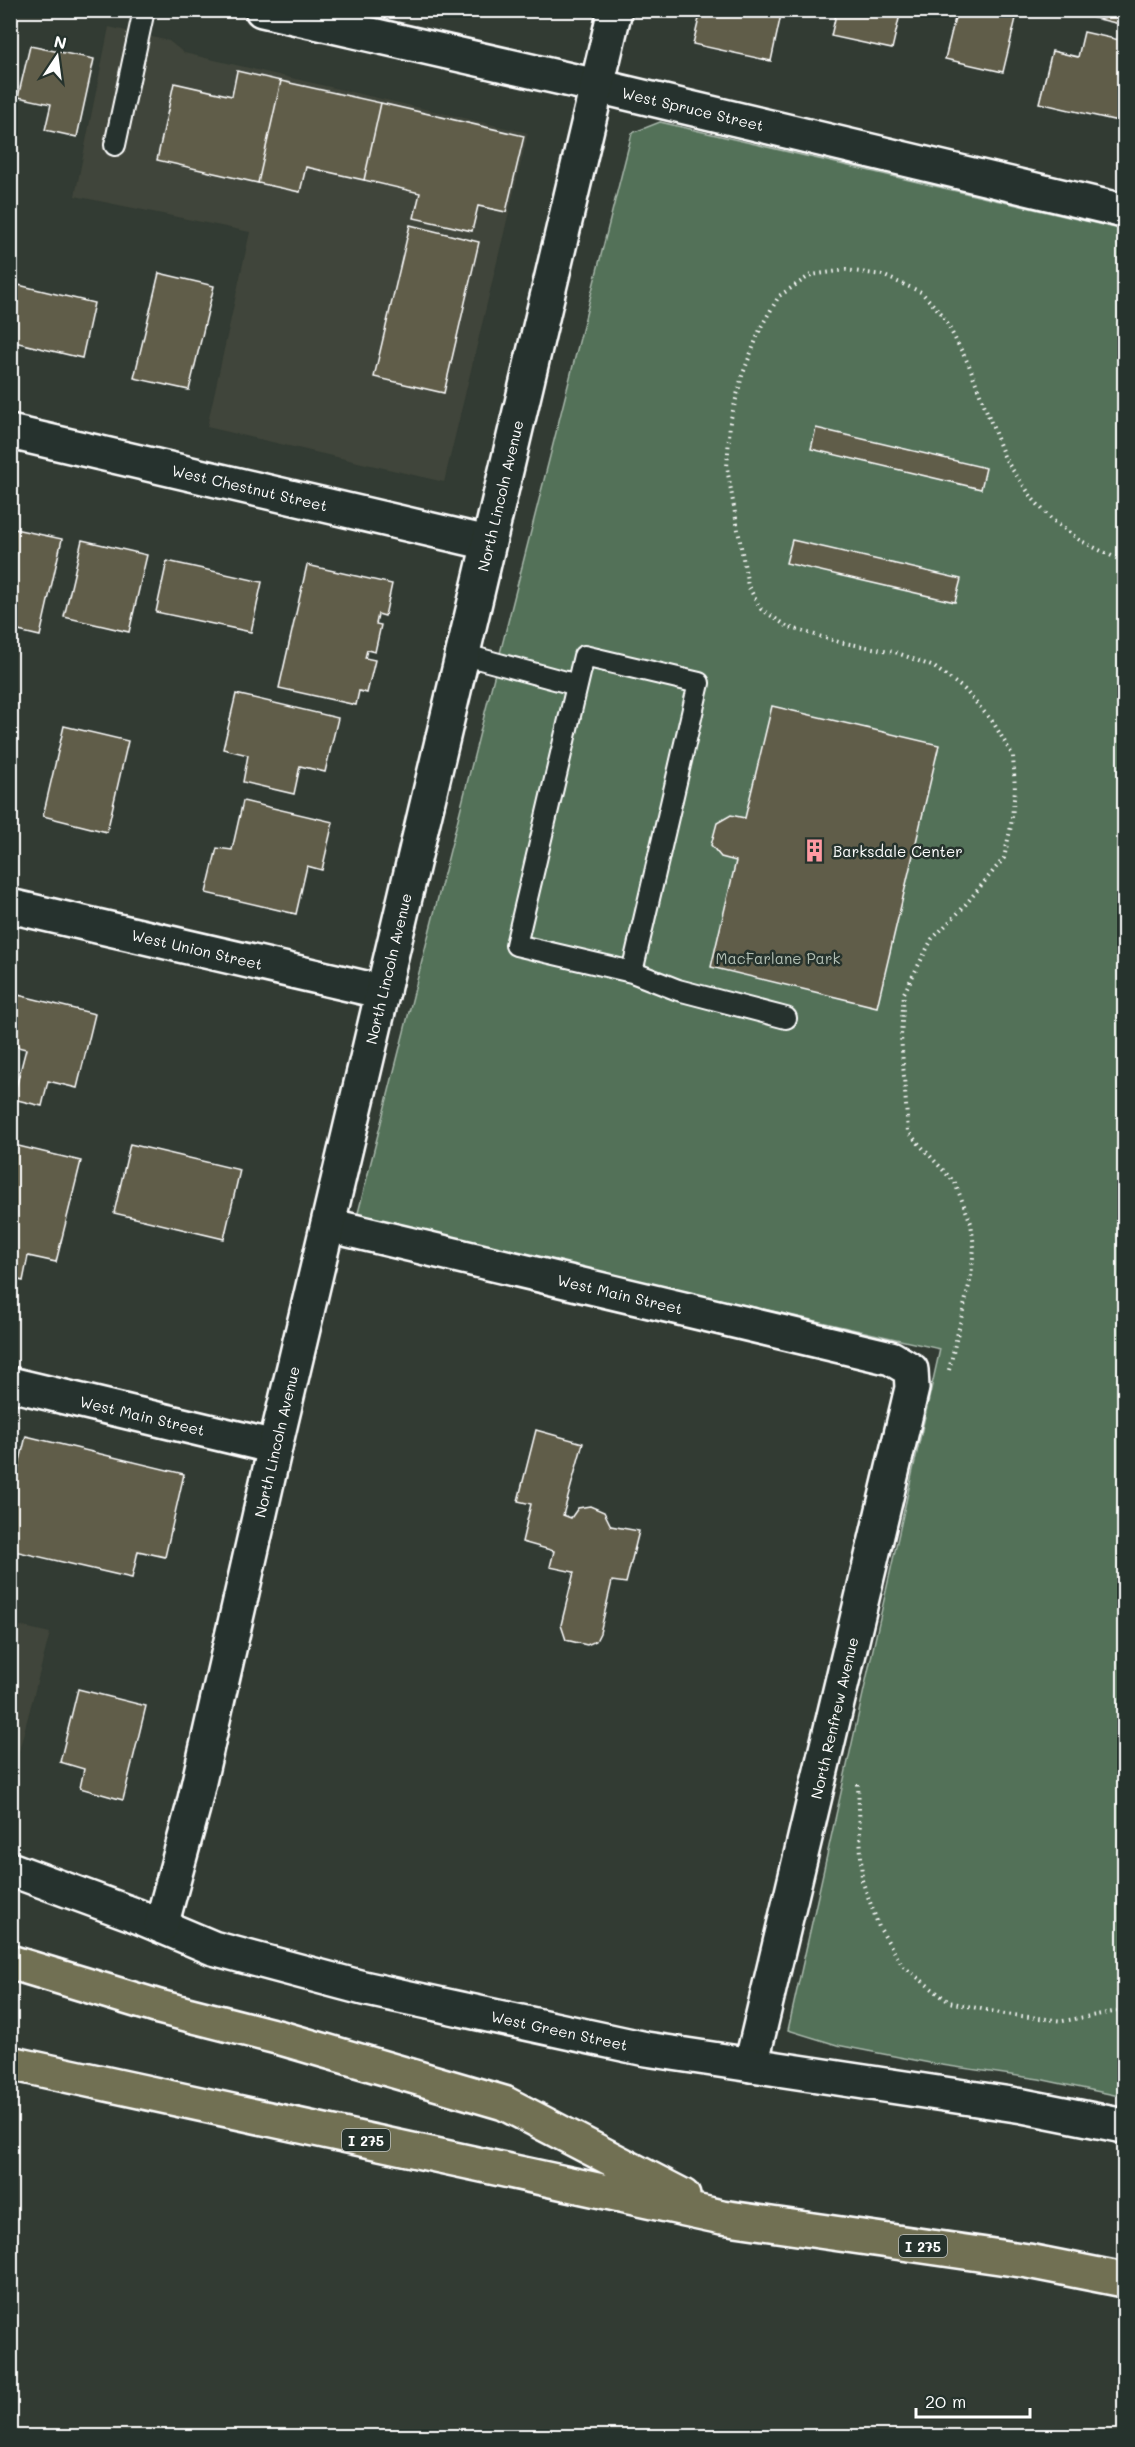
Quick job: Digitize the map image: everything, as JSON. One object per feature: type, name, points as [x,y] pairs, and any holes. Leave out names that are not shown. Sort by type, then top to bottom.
[{"type":"highway","points":[[10,1962],[159,2007],[282,2038],[504,2103],[722,2217]]},
{"type":"highway","name":"I 275","points":[[10,2063],[722,2217],[1028,2261],[1125,2280]]},
{"type":"street","name":"West Spruce Street","points":[[262,10],[597,86],[1125,211]]},
{"type":"street","name":"North Lincoln Avenue","points":[[161,1926],[193,1808],[275,1447],[615,10]]},
{"type":"street","name":"West Chestnut Street","points":[[10,432],[488,543]]},
{"type":"street","name":"West Union Street","points":[[10,906],[383,992]]},
{"type":"street","name":"West Main Street","points":[[328,1225],[891,1358],[911,1370]]},
{"type":"street","name":"North Renfrew Avenue","points":[[752,2065],[912,1388],[911,1370]]},
{"type":"street","name":"West Main Street","points":[[10,1384],[275,1447]]},
{"type":"street","name":"West Green Street","points":[[10,1869],[213,1948],[363,1988],[646,2049],[1023,2106],[1125,2126]]},
{"type":"lane","points":[[115,145],[144,10]]},
{"type":"lane","points":[[462,654],[577,685]]},
{"type":"lane","points":[[632,972],[699,683],[584,656],[516,945],[632,972],[678,990],[786,1018]]},
{"type":"path","points":[[947,1380],[971,1277],[974,1247],[971,1223],[955,1183],[908,1132],[901,1036],[904,993],[932,939],[961,910],[1004,858],[1015,790],[1013,756],[986,714],[964,689],[934,667],[896,652],[839,642],[788,627],[761,609],[748,586],[727,468],[730,422],[742,376],[761,327],[779,296],[811,275],[846,270],[882,275],[921,292],[942,314],[969,364],[1005,459],[1033,499],[1051,519],[1081,541],[1125,562]]},
{"type":"path","points":[[859,1779],[858,1813],[862,1880],[879,1927],[903,1966],[949,2001],[1005,2014],[1063,2021],[1125,2010]]},
{"type":"shaded area","points":[[109,27],[169,41],[184,53],[528,133],[444,482],[207,427],[250,232],[75,196]]},
{"type":"shaded area","points":[[10,1624],[50,1633],[11,1781]]},
{"type":"green space","name":"MacFarlane Park","points":[[660,122],[1124,230],[1124,2097],[1039,2079],[935,2064],[837,2045],[788,2030],[940,1349],[357,1217],[632,133]]},
{"type":"building","points":[[701,10],[782,10],[771,61],[693,44]]},
{"type":"building","points":[[837,10],[901,10],[892,49],[831,36]]},
{"type":"building","points":[[957,10],[1018,10],[1003,72],[945,59]]},
{"type":"building","points":[[1087,10],[1124,10],[1124,25],[1086,16]]},
{"type":"building","points":[[1084,32],[1124,41],[1124,94],[1118,121],[1039,103],[1052,51],[1078,57]]},
{"type":"building","points":[[30,46],[94,59],[77,137],[45,130],[51,104],[18,97]]},
{"type":"building","points":[[237,71],[281,81],[258,183],[157,160],[174,83],[232,96]]},
{"type":"building","points":[[281,81],[381,103],[364,180],[306,167],[300,192],[258,183]]},
{"type":"building","points":[[381,103],[524,136],[506,212],[478,206],[472,231],[414,218],[420,193],[364,180]]},
{"type":"building","points":[[410,225],[479,242],[444,393],[374,377]]},
{"type":"building","points":[[159,273],[214,286],[189,390],[134,378]]},
{"type":"building","points":[[10,283],[94,303],[82,358],[10,341]]},
{"type":"building","points":[[816,428],[986,468],[981,489],[811,449]]},
{"type":"building","points":[[10,528],[62,539],[40,636],[10,629]]},
{"type":"building","points":[[82,540],[147,555],[129,632],[64,617]]},
{"type":"building","points":[[792,540],[961,579],[955,602],[786,563]]},
{"type":"building","points":[[167,561],[262,582],[251,632],[156,612]]},
{"type":"building","points":[[307,565],[392,584],[385,616],[378,614],[376,624],[381,625],[375,652],[367,650],[365,658],[375,660],[367,693],[359,691],[356,705],[279,688]]},
{"type":"building","points":[[236,694],[338,718],[325,772],[300,766],[294,794],[243,782],[248,755],[223,749]]},
{"type":"building","name":"Barksdale Center","points":[[772,706],[939,745],[877,1007],[711,967],[736,861],[721,857],[711,845],[717,823],[731,815],[745,818]]},
{"type":"building","points":[[64,726],[128,741],[107,832],[43,816]]},
{"type":"building","points":[[243,801],[333,822],[322,870],[307,866],[296,914],[206,893],[217,848],[232,850]]},
{"type":"building","points":[[10,993],[95,1014],[77,1088],[48,1081],[42,1106],[13,1099],[26,1049],[10,1045]]},
{"type":"building","points":[[10,1144],[81,1161],[56,1262],[28,1256],[23,1281],[10,1278]]},
{"type":"building","points":[[130,1144],[240,1170],[224,1239],[114,1213]]},
{"type":"building","points":[[536,1430],[583,1443],[563,1515],[571,1518],[578,1508],[590,1506],[604,1512],[611,1526],[639,1531],[626,1583],[612,1581],[600,1633],[596,1641],[587,1645],[566,1640],[561,1625],[574,1572],[550,1567],[554,1551],[522,1542],[531,1504],[518,1501]]},
{"type":"building","points":[[26,1436],[184,1474],[165,1557],[138,1551],[132,1578],[10,1550],[10,1502]]},
{"type":"building","points":[[78,1689],[146,1706],[123,1800],[80,1788],[84,1769],[60,1762]]},
{"type":"place","name":"Barksdale Center","points":[[815,851]]}]
